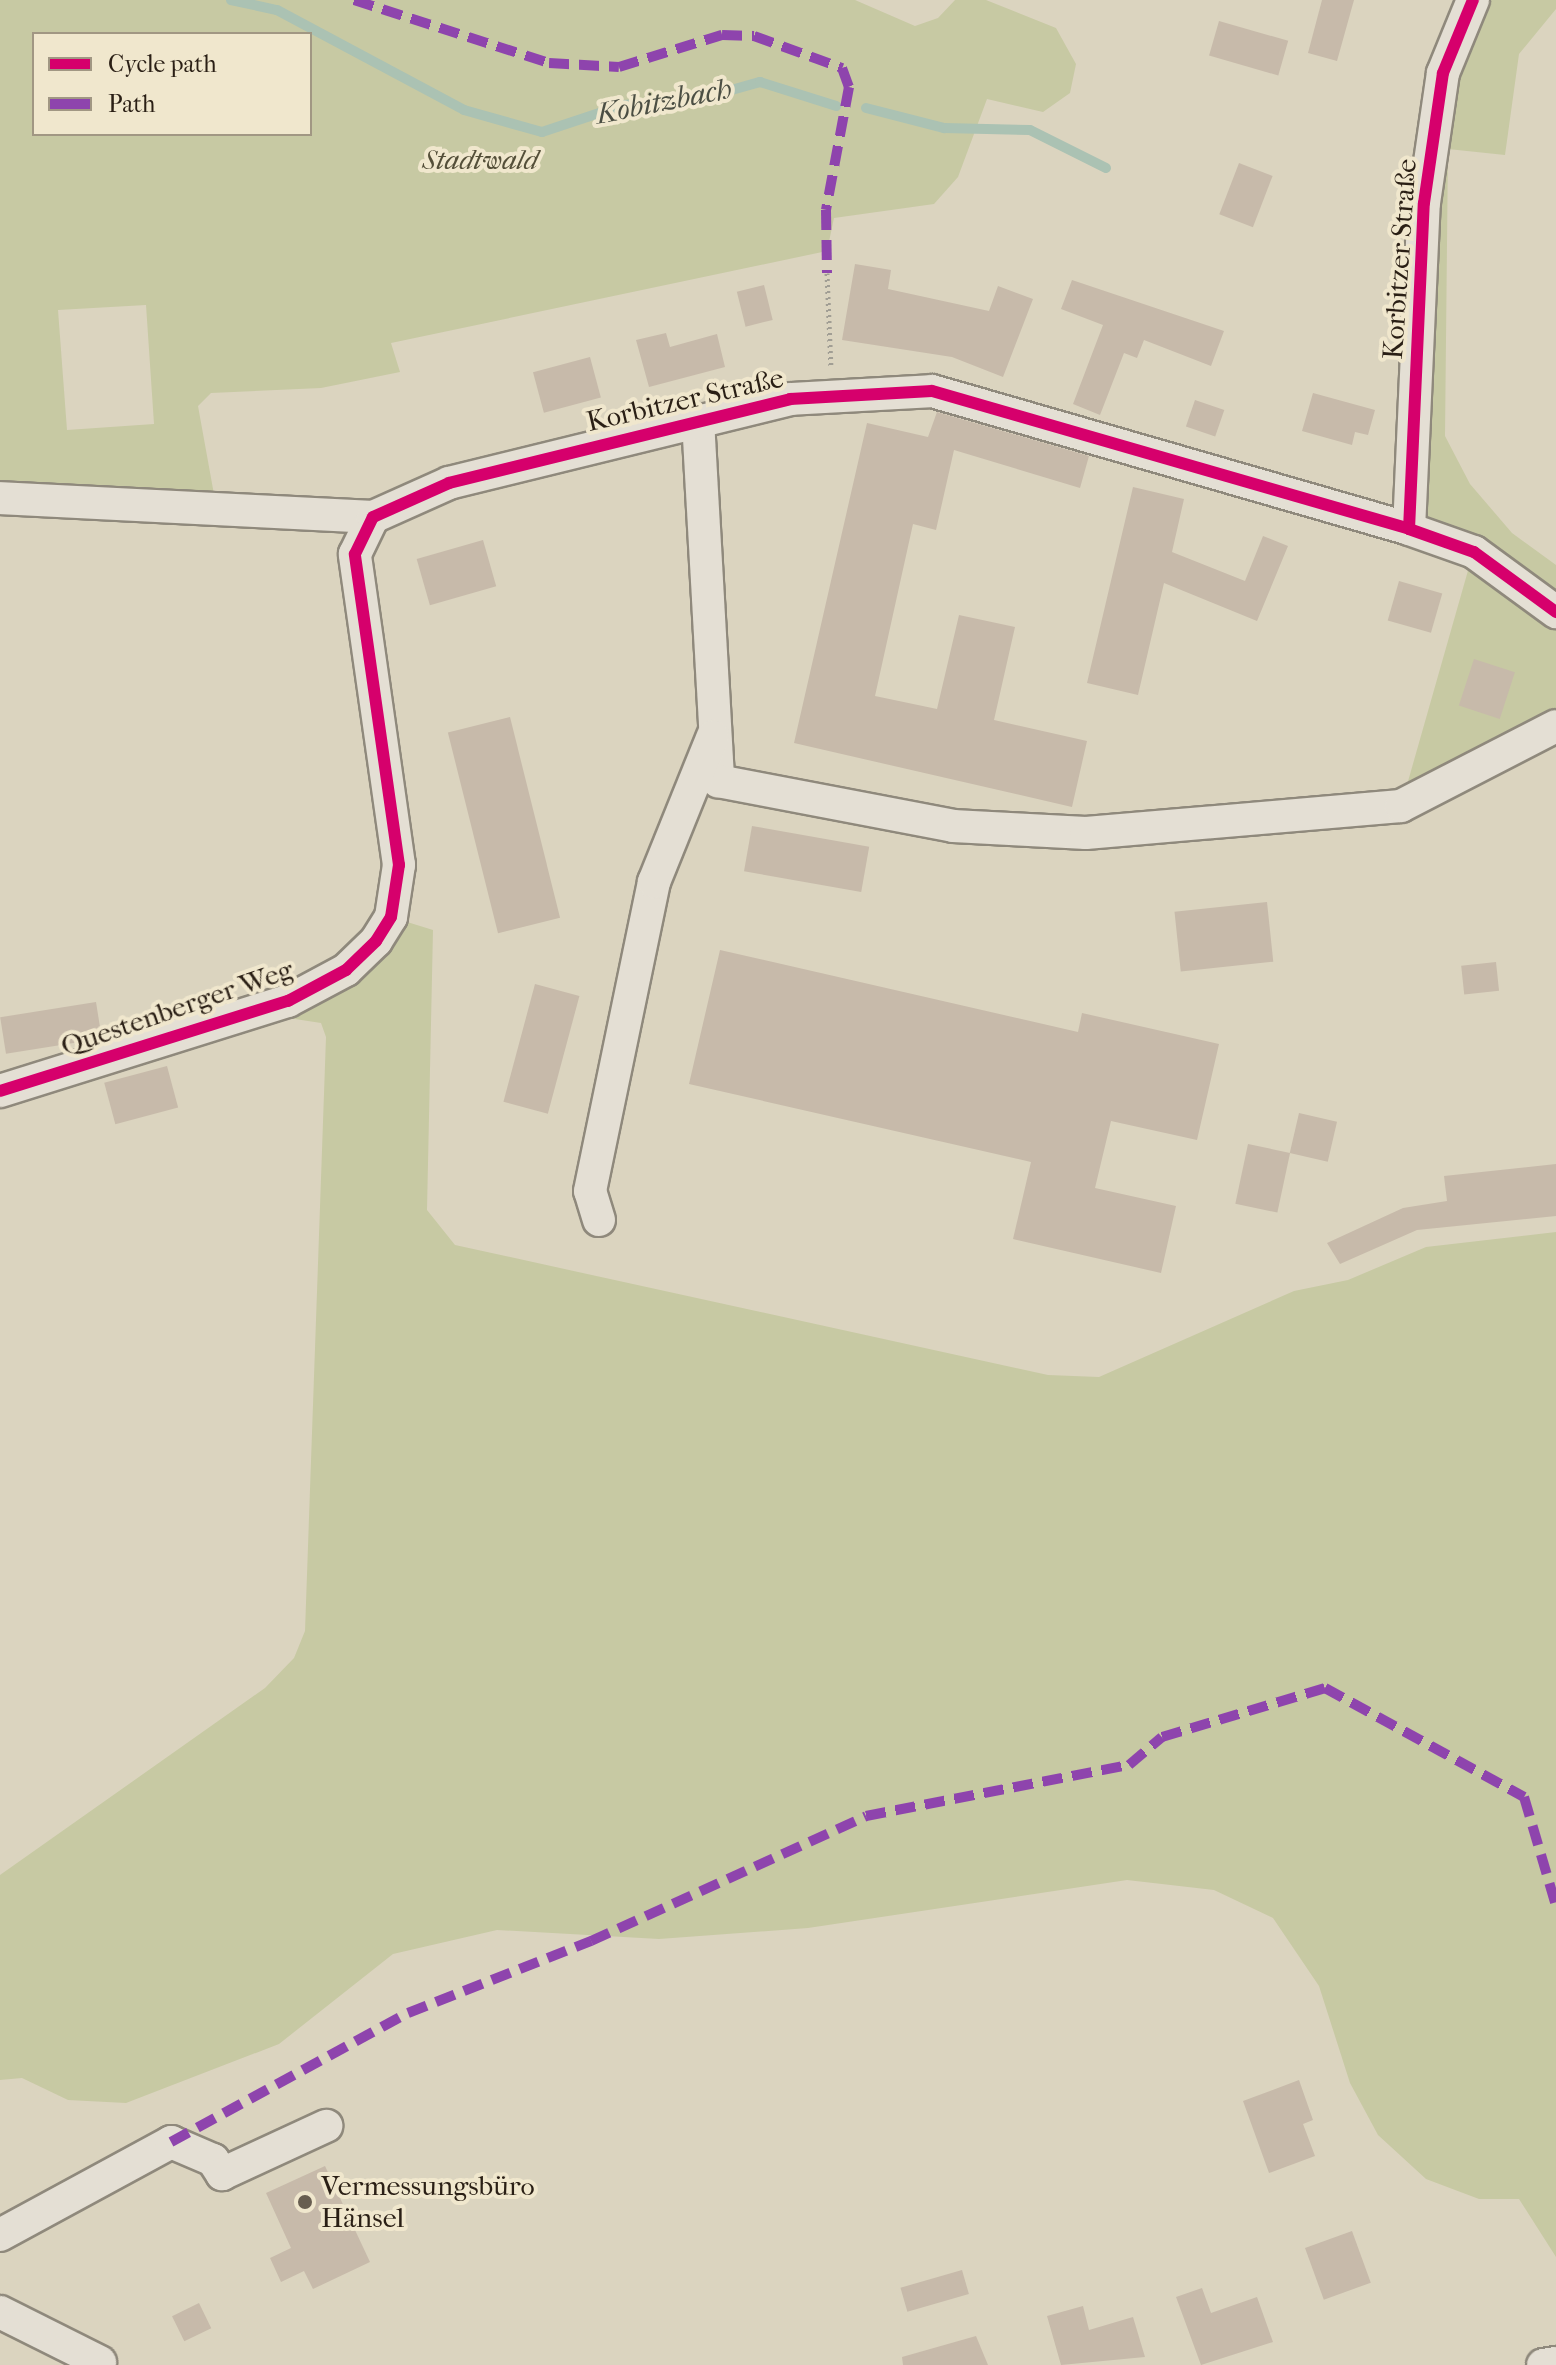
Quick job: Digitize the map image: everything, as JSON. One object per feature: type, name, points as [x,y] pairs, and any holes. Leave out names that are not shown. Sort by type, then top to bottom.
[{"type":"street","name":"Korbitzer Straße","points":[[1409,529],[1424,203],[1443,73],[1473,0]]},
{"type":"street","name":"Korbitzer Straße","points":[[373,517],[449,483],[698,420],[832,393],[893,388],[992,403],[1165,463],[1409,529],[1474,552],[1556,612]]},
{"type":"street","points":[[698,420],[718,781],[1032,835],[1379,811],[1436,791],[1556,726]]},
{"type":"street","points":[[0,498],[373,517]]},
{"type":"street","name":"Questenberger Weg","points":[[0,1091],[288,1001],[360,959],[391,917],[397,829],[355,567],[373,517]]},
{"type":"street","points":[[599,1220],[590,1191],[654,882],[715,734]]},
{"type":"street","points":[[0,2235],[171,2142],[213,2160],[222,2174],[326,2126]]},
{"type":"street","points":[[0,2312],[100,2362]]},
{"type":"street","points":[[1543,2365],[1556,2363]]},
{"type":"path","points":[[827,273],[832,393]]},
{"type":"green space","name":"Stadtwald","points":[[0,0],[855,0],[915,26],[938,18],[955,0],[986,0],[1056,28],[1076,64],[1070,93],[1043,112],[987,99],[958,177],[934,204],[834,218],[827,251],[391,343],[400,372],[321,388],[211,393],[198,406],[217,511],[0,498]],"holes":[[[146,305],[154,424],[67,430],[58,310]]]},
{"type":"green space","points":[[1491,0],[1556,0],[1556,9],[1519,54],[1505,155],[1448,149],[1445,436],[1470,484],[1512,533],[1556,565],[1556,726],[1401,806],[1473,553],[1409,529],[1424,203],[1471,22]]},
{"type":"green space","points":[[391,917],[433,930],[427,1210],[455,1245],[1048,1375],[1099,1377],[1294,1291],[1348,1280],[1426,1247],[1556,1232],[1556,2257],[1519,2199],[1479,2199],[1426,2179],[1378,2135],[1350,2083],[1319,1986],[1273,1918],[1214,1890],[1127,1880],[808,1928],[659,1939],[497,1930],[393,1954],[279,2044],[126,2103],[68,2100],[22,2078],[0,2080],[0,1875],[265,1688],[294,1658],[305,1631],[326,1037],[321,1023],[282,1017]]},
{"type":"building","points":[[1322,0],[1354,0],[1337,61],[1308,53]]},
{"type":"building","points":[[1219,21],[1288,41],[1278,75],[1209,56]]},
{"type":"building","points":[[1239,163],[1273,176],[1253,227],[1219,214]]},
{"type":"building","points":[[855,264],[891,270],[888,289],[989,311],[998,286],[1033,299],[1003,377],[952,357],[842,340]]},
{"type":"building","points":[[1072,280],[1224,331],[1211,366],[1144,340],[1137,358],[1124,353],[1100,415],[1073,404],[1103,325],[1061,309]]},
{"type":"building","points":[[764,285],[773,320],[746,327],[737,292]]},
{"type":"building","points":[[666,333],[670,347],[717,334],[725,367],[649,387],[636,340]]},
{"type":"building","points":[[590,357],[601,398],[544,413],[533,372]]},
{"type":"building","points":[[1313,393],[1375,410],[1368,435],[1355,432],[1352,445],[1302,431]]},
{"type":"building","points":[[1195,400],[1224,410],[1215,437],[1186,426]]},
{"type":"building","points":[[937,412],[1089,456],[1080,488],[954,450],[936,530],[913,524],[875,696],[937,709],[959,615],[1015,627],[994,720],[1087,741],[1072,807],[794,743],[867,423],[928,437]]},
{"type":"building","points":[[1133,487],[1184,499],[1172,552],[1245,581],[1263,536],[1288,546],[1257,621],[1164,583],[1138,695],[1087,683]]},
{"type":"building","points":[[483,540],[496,586],[430,605],[417,559]]},
{"type":"building","points":[[1399,581],[1442,593],[1431,633],[1388,620]]},
{"type":"building","points":[[1474,659],[1515,672],[1500,719],[1459,706]]},
{"type":"building","points":[[510,717],[560,918],[498,933],[448,732]]},
{"type":"building","points":[[752,826],[869,847],[861,892],[744,871]]},
{"type":"building","points":[[1267,902],[1273,962],[1181,971],[1175,912]]},
{"type":"building","points":[[720,950],[1078,1032],[1082,1013],[1219,1044],[1197,1140],[1111,1121],[1095,1188],[1176,1206],[1161,1273],[1013,1239],[1031,1162],[689,1084]]},
{"type":"building","points":[[1496,962],[1499,991],[1464,994],[1461,966]]},
{"type":"building","points":[[535,984],[579,996],[548,1114],[503,1102]]},
{"type":"building","points":[[96,1002],[102,1039],[6,1054],[0,1017]]},
{"type":"building","points":[[167,1066],[178,1108],[115,1124],[104,1083]]},
{"type":"building","points":[[1299,1113],[1337,1122],[1328,1162],[1290,1153]]},
{"type":"building","points":[[1248,1144],[1290,1153],[1277,1213],[1235,1204]]},
{"type":"building","points":[[1556,1164],[1556,1216],[1417,1230],[1340,1264],[1327,1243],[1403,1208],[1447,1201],[1444,1176]]},
{"type":"building","points":[[1299,2080],[1313,2120],[1303,2124],[1315,2156],[1269,2173],[1243,2101]]},
{"type":"building","points":[[325,2166],[370,2262],[313,2289],[304,2271],[281,2282],[270,2258],[291,2248],[266,2193]]},
{"type":"building","points":[[1352,2231],[1371,2283],[1324,2300],[1305,2248]]},
{"type":"building","points":[[962,2270],[969,2294],[907,2312],[900,2288]]},
{"type":"building","points":[[1202,2288],[1211,2313],[1257,2297],[1273,2342],[1201,2365],[1176,2297]]},
{"type":"building","points":[[199,2303],[211,2328],[184,2341],[172,2316]]},
{"type":"building","points":[[1083,2306],[1089,2330],[1133,2317],[1145,2357],[1061,2365],[1047,2316]]},
{"type":"building","points":[[976,2336],[988,2365],[903,2365],[902,2357]]},
{"type":"waterway","name":"Kobitzbach","points":[[231,0],[277,10],[464,110],[542,132],[623,105],[692,101],[760,82],[836,106]]},
{"type":"waterway","name":"Kobitzbach","points":[[866,108],[944,128],[1030,130],[1106,168]]},
{"type":"marked path","points":[[354,0],[549,63],[619,67],[722,35],[754,36],[842,68],[849,87],[826,210],[827,273]]},
{"type":"marked path","points":[[171,2142],[408,2013],[591,1941],[866,1816],[1129,1765],[1162,1737],[1325,1688],[1524,1797],[1556,1906]]},
{"type":"cycle path","points":[[1409,529],[1424,203],[1443,73],[1473,0]]},
{"type":"cycle path","points":[[0,1091],[288,1001],[346,970],[376,941],[391,917],[399,865],[355,554],[373,517],[449,483],[790,399],[932,391],[1409,529],[1474,552],[1556,612]]},
{"type":"place","name":"Vermessungsbüro Hänsel","points":[[305,2202]]}]
